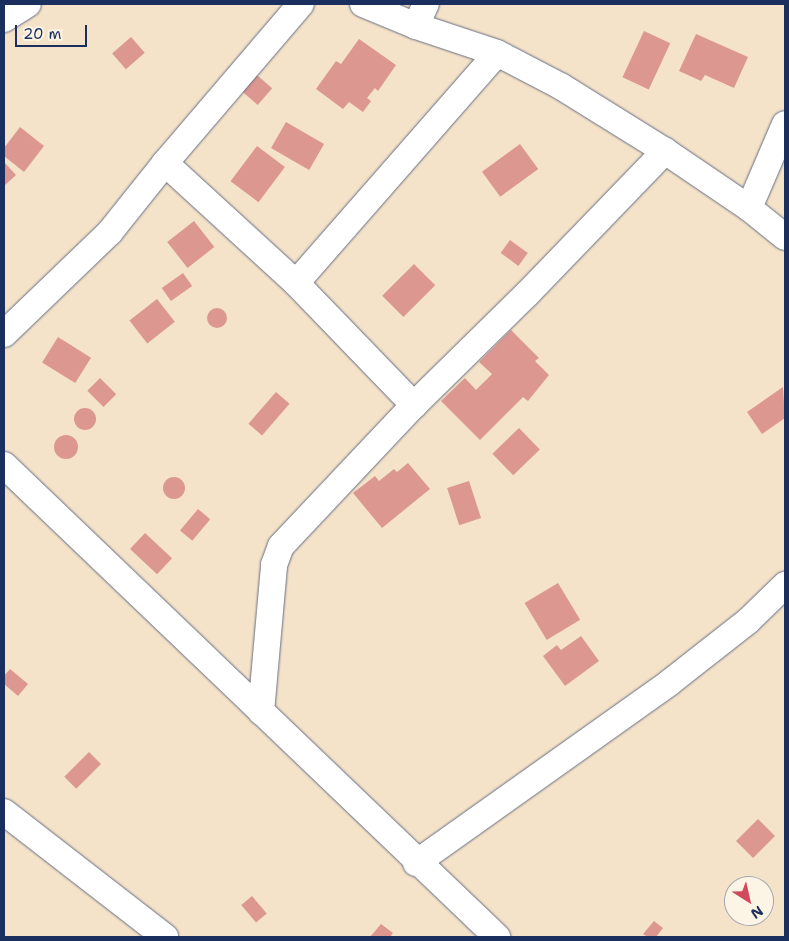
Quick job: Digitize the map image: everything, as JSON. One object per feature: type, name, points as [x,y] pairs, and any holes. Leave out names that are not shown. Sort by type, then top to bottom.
[{"type":"street","points":[[4,19],[28,4]]},
{"type":"street","points":[[4,334],[110,232],[164,163],[301,4]]},
{"type":"street","points":[[363,4],[421,15],[562,87],[665,151],[750,208],[785,237]]},
{"type":"street","points":[[296,283],[497,53]]},
{"type":"street","points":[[750,208],[785,124]]},
{"type":"street","points":[[261,712],[274,565],[281,546],[414,405],[527,294],[665,151]]},
{"type":"street","points":[[164,163],[296,283],[414,405]]},
{"type":"street","points":[[4,465],[416,862],[497,937]]},
{"type":"street","points":[[416,862],[669,683],[748,621],[785,585]]},
{"type":"street","points":[[4,812],[165,937]]},
{"type":"building","points":[[644,31],[670,43],[649,89],[622,77]]},
{"type":"building","points":[[696,34],[748,57],[734,88],[705,75],[701,81],[679,71]]},
{"type":"building","points":[[131,37],[145,53],[126,69],[112,53]]},
{"type":"building","points":[[359,39],[396,65],[378,91],[375,88],[367,98],[371,101],[363,112],[349,102],[343,109],[316,89],[336,61],[341,64]]},
{"type":"building","points":[[251,70],[272,88],[258,105],[237,87]]},
{"type":"building","points":[[286,122],[324,144],[309,170],[271,148]]},
{"type":"building","points":[[20,127],[44,146],[24,172],[4,156],[4,148]]},
{"type":"building","points":[[520,144],[538,169],[500,197],[482,172]]},
{"type":"building","points":[[257,146],[285,167],[258,202],[231,181]]},
{"type":"building","points":[[4,162],[16,175],[4,186]]},
{"type":"building","points":[[194,221],[214,247],[188,268],[167,242]]},
{"type":"building","points":[[510,240],[528,253],[518,266],[501,253]]},
{"type":"building","points":[[414,264],[435,285],[403,317],[382,296]]},
{"type":"building","points":[[183,273],[192,286],[171,301],[162,288]]},
{"type":"building","points":[[157,299],[175,322],[147,343],[129,321]]},
{"type":"building","points":[[213,308],[221,308],[227,314],[227,322],[221,328],[213,328],[207,322],[207,314]]},
{"type":"building","points":[[511,330],[539,358],[535,361],[549,375],[528,401],[523,397],[480,440],[441,401],[465,378],[476,390],[492,374],[479,362]]},
{"type":"building","points":[[58,337],[91,358],[75,383],[42,362]]},
{"type":"building","points":[[100,378],[116,394],[104,407],[87,391]]},
{"type":"building","points":[[783,387],[785,418],[762,434],[747,412]]},
{"type":"building","points":[[276,392],[290,404],[262,436],[248,424]]},
{"type":"building","points":[[85,408],[93,411],[96,419],[93,427],[85,430],[77,427],[74,419],[77,411]]},
{"type":"building","points":[[519,428],[540,450],[513,475],[492,454]]},
{"type":"building","points":[[66,435],[75,438],[78,447],[75,456],[66,459],[57,456],[54,447],[57,438]]},
{"type":"building","points":[[408,463],[430,489],[382,528],[353,493],[375,476],[379,481],[394,469],[397,472]]},
{"type":"building","points":[[170,477],[178,477],[185,484],[185,492],[178,499],[170,499],[163,492],[163,484]]},
{"type":"building","points":[[469,481],[481,518],[459,525],[447,488]]},
{"type":"building","points":[[198,509],[210,519],[192,541],[180,530]]},
{"type":"building","points":[[145,533],[172,558],[157,574],[130,549]]},
{"type":"building","points":[[558,583],[580,620],[547,640],[525,603]]},
{"type":"building","points":[[581,636],[599,661],[565,686],[543,656],[557,645],[561,650]]},
{"type":"building","points":[[10,669],[28,684],[18,696],[4,684],[4,676]]},
{"type":"building","points":[[89,752],[101,764],[76,789],[64,777]]},
{"type":"building","points":[[758,819],[775,836],[753,858],[736,841]]},
{"type":"building","points":[[252,896],[267,914],[256,923],[241,905]]},
{"type":"building","points":[[654,921],[663,928],[656,937],[648,937],[643,934]]},
{"type":"building","points":[[381,924],[393,933],[390,937],[370,937]]}]
